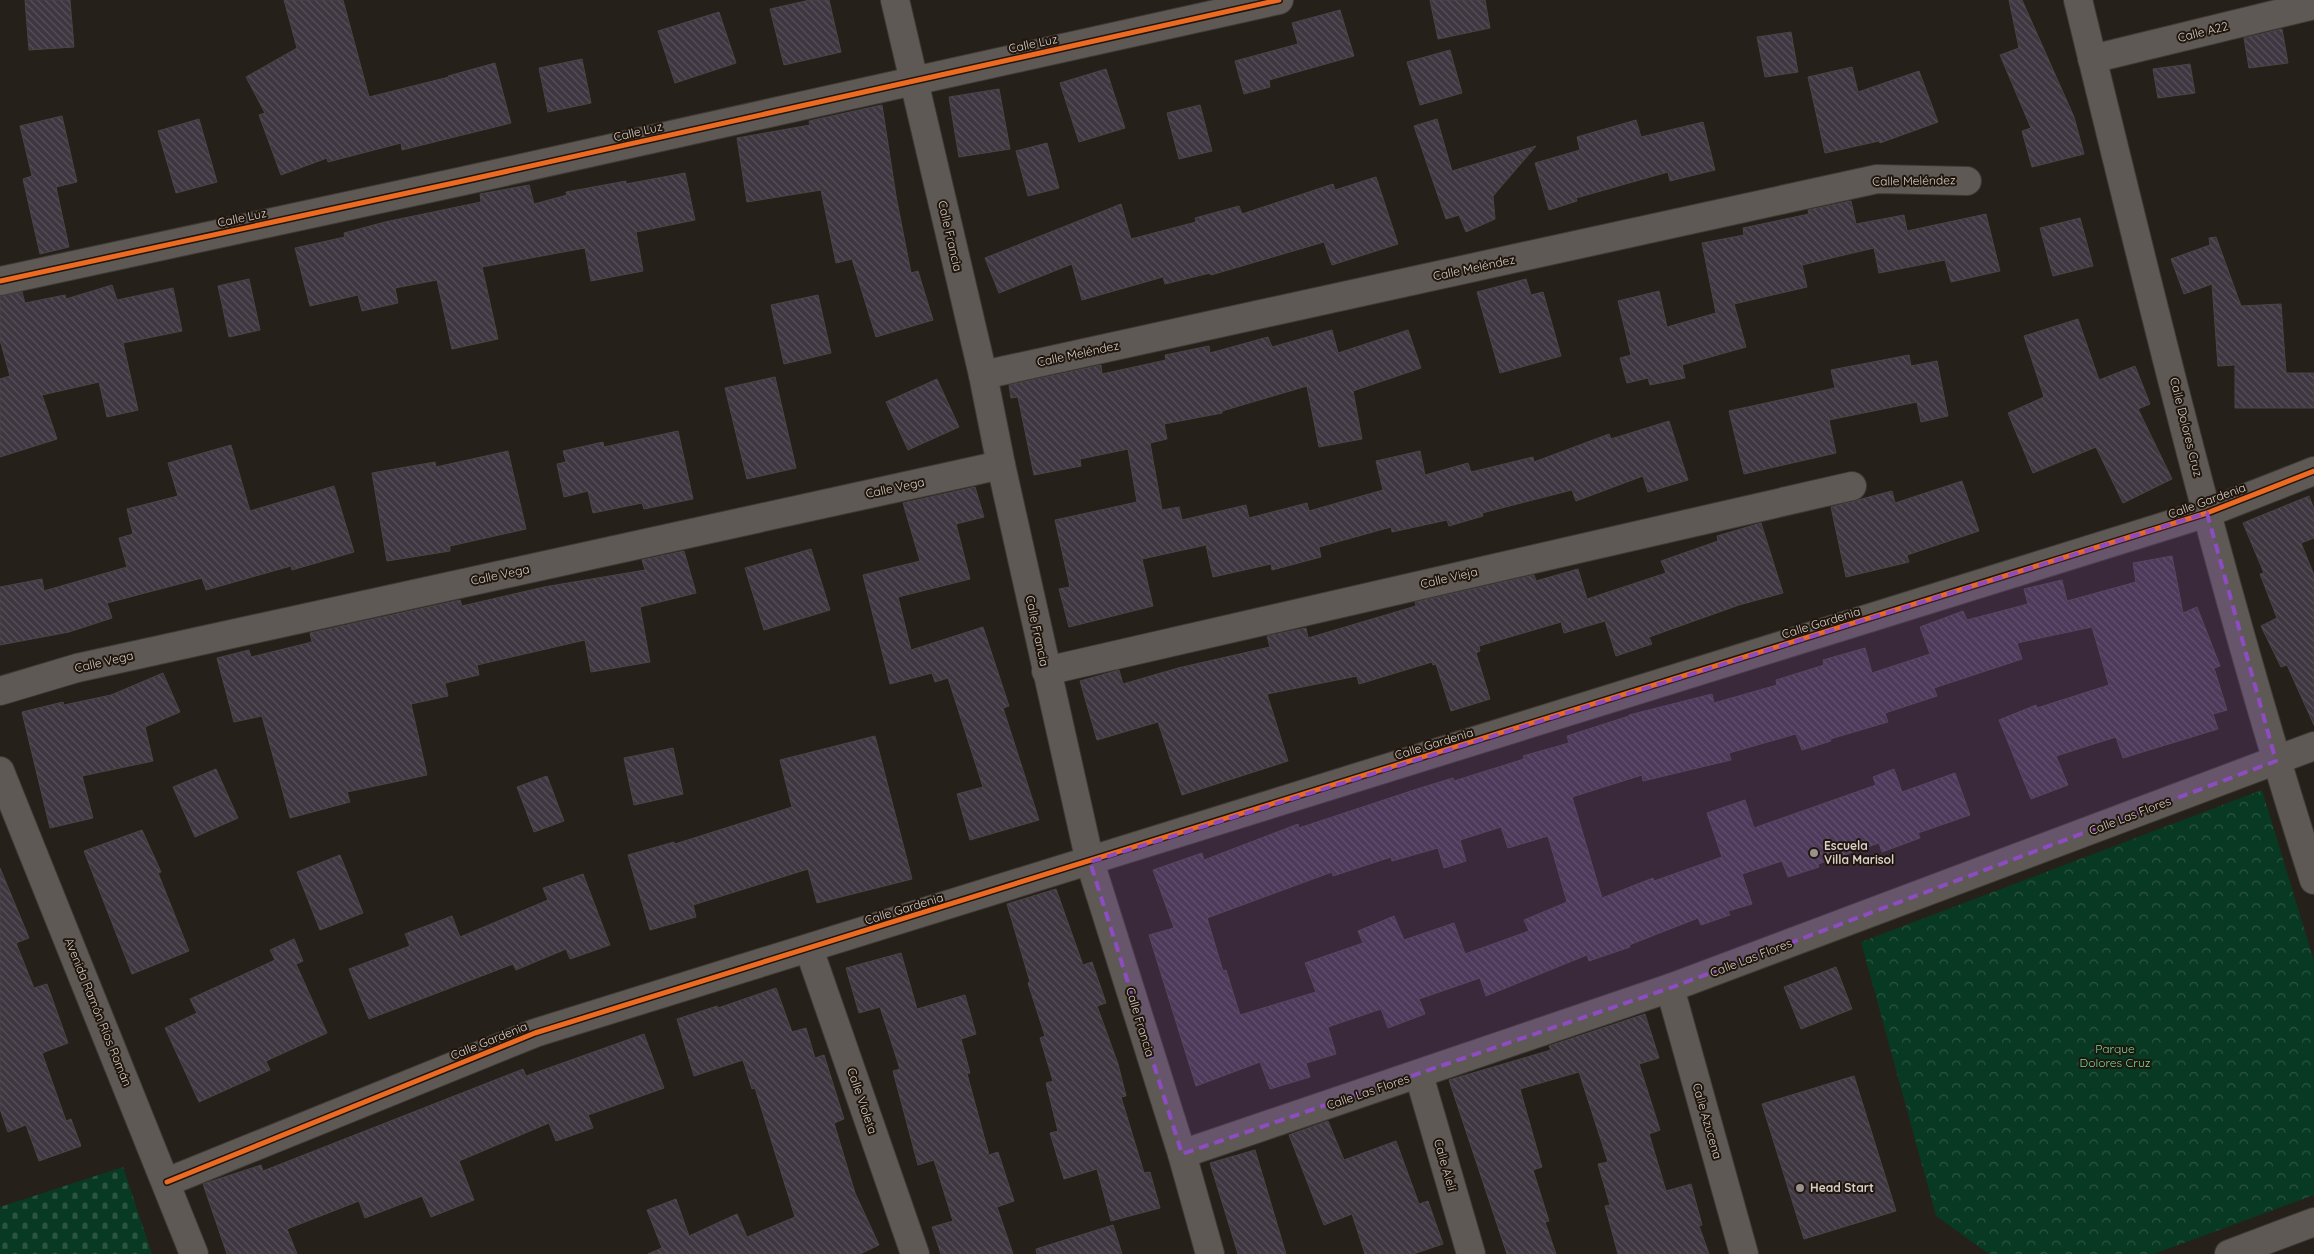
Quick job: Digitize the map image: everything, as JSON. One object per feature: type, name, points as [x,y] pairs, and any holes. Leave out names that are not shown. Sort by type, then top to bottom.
[{"type":"street","name":"Calle Francia","points":[[895,0],[983,375],[1046,670],[1090,862],[1182,1154],[1210,1254]]},
{"type":"street","name":"Calle Luz","points":[[0,281],[1279,0]]},
{"type":"street","name":"Calle Dolores Cruz","points":[[2078,0],[2208,514],[2276,761],[2314,880]]},
{"type":"street","name":"Calle A22","points":[[2092,59],[2314,5]]},
{"type":"street","name":"Calle Meléndez","points":[[983,375],[1877,179],[1967,181]]},
{"type":"street","name":"Calle Vega","points":[[0,691],[76,668],[1001,465]]},
{"type":"street","name":"Calle Gardenia","points":[[167,1182],[535,1033],[2208,514],[2314,471]]},
{"type":"street","name":"Calle Vieja","points":[[1046,670],[1852,486]]},
{"type":"street","name":"Calle Las Flores","points":[[1182,1154],[1419,1075],[1670,988],[2314,746]]},
{"type":"street","name":"Avenida Ramón Ríos Román","points":[[0,770],[167,1182],[194,1254]]},
{"type":"street","name":"Calle Violeta","points":[[810,948],[915,1254]]},
{"type":"street","name":"Calle Azucena","points":[[1670,988],[1744,1254]]},
{"type":"street","name":"Calle Alelí","points":[[1419,1075],[1471,1254]]},
{"type":"street","points":[[2229,1254],[2314,1222]]},
{"type":"highlighted area","points":[[2207,513],[2276,761],[1670,988],[1182,1154],[1090,862]]},
{"type":"green space","name":"Parque Dolores Cruz","points":[[2262,790],[2314,961],[2314,1195],[2154,1254],[1989,1254],[1936,1216],[1861,942]]},
{"type":"green space","points":[[123,1167],[152,1254],[0,1254],[0,1207]]},
{"type":"building","points":[[25,0],[70,0],[74,47],[29,50]]},
{"type":"building","points":[[284,0],[343,0],[369,97],[449,77],[495,63],[511,123],[402,150],[401,143],[328,162],[327,158],[281,175],[259,115],[265,113],[246,77],[297,48]]},
{"type":"building","points":[[810,0],[829,0],[841,52],[784,65],[770,9]]},
{"type":"building","points":[[1430,0],[1485,0],[1490,28],[1438,39]]},
{"type":"building","points":[[2009,0],[2022,0],[2074,117],[2084,154],[2032,167],[2022,131],[2031,128],[2000,55],[2019,48]]},
{"type":"building","points":[[1340,10],[1354,56],[1269,80],[1270,87],[1244,94],[1235,61],[1298,44],[1292,23]]},
{"type":"building","points":[[719,12],[736,63],[675,83],[658,31]]},
{"type":"building","points":[[2282,29],[2288,63],[2249,68],[2244,38]]},
{"type":"building","points":[[1791,32],[1798,72],[1765,77],[1757,37]]},
{"type":"building","points":[[1450,50],[1462,93],[1420,105],[1407,62]]},
{"type":"building","points":[[582,59],[591,103],[548,112],[539,68]]},
{"type":"building","points":[[2190,64],[2195,93],[2158,98],[2153,69]]},
{"type":"building","points":[[1852,67],[1858,92],[1919,71],[1938,122],[1880,143],[1879,141],[1825,153],[1808,77]]},
{"type":"building","points":[[1106,69],[1125,128],[1079,142],[1060,83]]},
{"type":"building","points":[[999,89],[1010,149],[959,157],[949,97]]},
{"type":"building","points":[[882,105],[896,196],[911,273],[918,271],[933,320],[876,337],[852,259],[836,263],[821,190],[747,202],[737,138],[810,125],[809,121]]},
{"type":"building","points":[[1200,105],[1212,151],[1179,159],[1167,113]]},
{"type":"building","points":[[62,116],[77,182],[56,187],[69,247],[40,254],[23,179],[32,176],[20,126]]},
{"type":"building","points":[[199,119],[217,182],[176,193],[158,131]]},
{"type":"building","points":[[1437,119],[1452,171],[1536,146],[1493,196],[1495,219],[1466,232],[1459,215],[1446,219],[1414,126]]},
{"type":"building","points":[[1636,120],[1641,137],[1703,122],[1715,170],[1670,181],[1668,172],[1576,198],[1577,201],[1549,210],[1535,163],[1580,150],[1577,137]]},
{"type":"building","points":[[1047,143],[1059,188],[1028,196],[1016,151]]},
{"type":"building","points":[[685,173],[695,220],[636,232],[643,271],[591,281],[585,248],[482,267],[498,339],[452,349],[437,280],[395,288],[398,303],[362,311],[358,295],[310,306],[295,248],[345,237],[344,233],[385,222],[481,202],[480,194],[529,185],[534,204],[567,195],[566,192],[626,181],[626,184]]},
{"type":"building","points":[[1376,177],[1398,244],[1332,265],[1324,242],[1211,275],[1210,273],[1165,284],[1163,277],[1082,300],[1072,264],[999,293],[985,258],[1121,204],[1131,239],[1196,222],[1195,218],[1239,206],[1242,214],[1333,184],[1335,190]]},
{"type":"building","points":[[1851,201],[1856,224],[1904,215],[1907,231],[1986,214],[2000,271],[1951,282],[1945,260],[1879,273],[1874,248],[1802,265],[1807,287],[1734,304],[1746,347],[1682,365],[1685,378],[1650,385],[1648,378],[1627,383],[1620,358],[1631,355],[1618,301],[1659,291],[1667,327],[1716,313],[1702,243],[1744,235],[1743,228],[1809,214],[1808,210]]},
{"type":"building","points":[[2080,218],[2093,266],[2053,276],[2040,228]]},
{"type":"building","points":[[2216,237],[2241,306],[2281,304],[2286,373],[2314,373],[2314,408],[2235,408],[2235,365],[2218,366],[2212,284],[2184,294],[2171,259],[2210,245],[2209,238]]},
{"type":"building","points":[[249,279],[260,330],[229,337],[218,286]]},
{"type":"building","points":[[1526,279],[1531,295],[1543,292],[1561,356],[1500,373],[1477,292]]},
{"type":"building","points":[[112,285],[117,300],[173,288],[182,331],[123,343],[138,410],[107,417],[99,382],[42,395],[57,439],[0,457],[0,379],[10,376],[0,340],[0,296],[22,292],[25,303],[65,295],[66,299]]},
{"type":"building","points":[[818,295],[831,353],[784,364],[771,305]]},
{"type":"building","points":[[2078,319],[2099,380],[2135,366],[2150,404],[2138,409],[2172,479],[2123,503],[2096,447],[2033,473],[2008,413],[2044,397],[2024,336]]},
{"type":"building","points":[[1332,330],[1338,353],[1408,330],[1421,368],[1353,391],[1362,439],[1319,447],[1307,386],[1222,411],[1222,413],[1164,424],[1167,439],[1150,443],[1162,510],[1179,507],[1182,520],[1246,505],[1249,518],[1307,503],[1309,511],[1383,490],[1376,461],[1420,451],[1425,475],[1468,463],[1471,472],[1533,457],[1534,462],[1609,434],[1611,439],[1669,421],[1688,480],[1648,492],[1643,476],[1576,501],[1572,490],[1482,513],[1483,516],[1449,526],[1447,520],[1392,532],[1391,527],[1319,547],[1321,557],[1272,570],[1271,564],[1213,577],[1206,545],[1142,559],[1153,606],[1069,627],[1059,589],[1070,587],[1055,520],[1137,502],[1128,449],[1080,459],[1081,466],[1034,475],[1018,397],[1011,398],[1009,385],[1101,365],[1102,374],[1166,360],[1165,355],[1209,346],[1210,353],[1268,337],[1272,347]]},
{"type":"building","points":[[1909,355],[1911,366],[1937,361],[1948,416],[1921,422],[1917,402],[1829,420],[1836,453],[1744,474],[1729,411],[1835,388],[1831,370]]},
{"type":"building","points":[[775,377],[796,468],[747,479],[725,388]]},
{"type":"building","points":[[937,379],[959,427],[908,450],[886,402]]},
{"type":"building","points":[[678,431],[693,499],[644,509],[642,503],[593,513],[588,491],[564,497],[557,464],[566,462],[563,451],[603,442],[604,447]]},
{"type":"building","points":[[231,445],[250,511],[334,486],[354,552],[292,570],[291,566],[206,590],[202,578],[107,603],[112,618],[69,632],[0,645],[0,587],[42,579],[44,591],[127,567],[119,538],[133,534],[127,509],[178,496],[168,463]]},
{"type":"building","points":[[508,451],[526,529],[450,546],[450,551],[387,561],[372,473],[435,462],[436,467]]},
{"type":"building","points":[[1962,481],[1979,531],[1907,555],[1909,562],[1846,577],[1831,507],[1892,491],[1895,503]]},
{"type":"building","points":[[975,487],[984,517],[956,524],[970,579],[898,597],[911,650],[983,627],[1009,706],[1003,708],[1039,820],[970,840],[957,794],[983,787],[948,678],[935,682],[932,673],[890,684],[863,575],[920,561],[903,503]]},
{"type":"building","points":[[2309,496],[2314,509],[2314,538],[2301,543],[2314,575],[2314,725],[2287,665],[2281,667],[2261,626],[2277,618],[2260,574],[2264,573],[2243,523]]},
{"type":"building","points":[[1761,523],[1783,593],[1739,605],[1649,637],[1652,644],[1616,656],[1605,621],[1564,633],[1561,622],[1479,646],[1480,651],[1476,653],[1490,699],[1451,711],[1436,664],[1433,665],[1432,662],[1359,684],[1357,676],[1267,694],[1288,761],[1182,795],[1158,722],[1097,740],[1080,681],[1119,670],[1123,684],[1178,668],[1270,647],[1267,636],[1306,628],[1308,638],[1416,606],[1415,602],[1534,575],[1536,581],[1578,569],[1587,599],[1666,573],[1661,561],[1718,541],[1717,536]]},
{"type":"building","points":[[811,549],[830,610],[764,630],[745,568]]},
{"type":"building","points":[[684,551],[696,593],[640,607],[650,662],[591,672],[585,640],[477,665],[479,675],[445,683],[448,696],[411,704],[427,775],[347,792],[350,802],[290,818],[262,716],[234,722],[217,658],[249,650],[251,657],[312,642],[310,633],[460,600],[462,606],[544,587],[645,570],[642,560]]},
{"type":"building","points":[[2172,556],[2183,613],[2197,607],[2220,666],[2214,668],[2227,710],[2213,714],[2218,729],[2123,758],[2116,737],[2056,756],[2068,785],[2031,799],[1999,720],[2036,705],[2037,708],[2109,685],[2092,627],[2017,643],[2022,659],[1934,688],[1937,696],[1885,713],[1888,722],[1830,739],[1831,741],[1802,750],[1796,734],[1729,753],[1731,760],[1643,781],[1642,775],[1572,797],[1602,898],[1653,878],[1654,881],[1722,857],[1707,813],[1745,800],[1754,828],[1876,785],[1873,777],[1894,769],[1902,792],[1955,773],[1970,815],[1918,833],[1920,838],[1882,852],[1879,843],[1818,864],[1819,867],[1788,877],[1782,861],[1742,874],[1752,904],[1728,911],[1730,915],[1701,925],[1698,918],[1629,945],[1630,947],[1589,961],[1587,955],[1486,996],[1480,978],[1419,999],[1425,1014],[1388,1028],[1381,1009],[1328,1027],[1336,1054],[1306,1063],[1310,1077],[1270,1089],[1260,1062],[1196,1086],[1149,935],[1174,928],[1153,870],[1202,853],[1204,860],[1298,824],[1299,828],[1420,788],[1453,778],[1454,781],[1524,759],[1523,756],[1569,743],[1567,736],[1629,715],[1712,694],[1714,703],[1777,685],[1776,680],[1824,665],[1823,660],[1865,648],[1872,673],[1930,654],[1920,627],[1963,611],[1967,620],[2028,604],[2024,589],[2062,580],[2067,601],[2136,582],[2133,563]],"holes":[[[1501,827],[1508,848],[1548,836],[1567,902],[1524,920],[1529,931],[1465,954],[1454,923],[1404,940],[1394,916],[1358,931],[1363,943],[1305,963],[1316,992],[1240,1015],[1226,970],[1223,971],[1207,918],[1332,872],[1333,876],[1391,857],[1392,861],[1438,848],[1444,868],[1466,861],[1460,840]]]},
{"type":"building","points":[[163,673],[180,712],[145,727],[153,761],[82,776],[93,818],[50,828],[22,712],[63,702],[64,705],[111,695]]},
{"type":"building","points":[[875,736],[912,879],[817,903],[808,869],[693,905],[696,917],[650,930],[628,855],[674,842],[675,844],[792,807],[780,760]]},
{"type":"building","points":[[673,748],[683,794],[634,805],[624,758]]},
{"type":"building","points":[[216,769],[238,818],[195,837],[173,787]]},
{"type":"building","points":[[547,776],[564,821],[534,832],[517,787]]},
{"type":"building","points":[[142,830],[161,872],[158,873],[189,951],[132,974],[84,851]]},
{"type":"building","points":[[340,855],[363,913],[320,930],[297,872]]},
{"type":"building","points":[[0,868],[29,938],[16,943],[34,988],[47,984],[68,1043],[42,1053],[66,1121],[71,1119],[81,1146],[39,1161],[26,1125],[8,1132],[0,1109]]},
{"type":"building","points":[[583,874],[610,945],[570,959],[566,949],[516,970],[513,964],[369,1019],[349,969],[410,946],[405,934],[452,916],[460,937],[548,900],[543,888]]},
{"type":"building","points":[[1056,889],[1083,965],[1092,962],[1106,1003],[1097,1006],[1118,1064],[1126,1096],[1121,1097],[1144,1173],[1150,1172],[1160,1208],[1111,1221],[1097,1169],[1064,1179],[1050,1133],[1058,1131],[1046,1083],[1053,1081],[1040,1038],[1045,1036],[1028,983],[1030,982],[1007,904]]},
{"type":"building","points":[[294,939],[303,961],[296,964],[327,1033],[266,1061],[270,1070],[199,1102],[165,1028],[197,1013],[190,999],[275,960],[270,950]]},
{"type":"building","points":[[901,953],[917,1009],[965,995],[976,1034],[961,1039],[970,1073],[967,1074],[989,1155],[998,1152],[1014,1201],[997,1207],[1013,1254],[941,1254],[932,1227],[953,1221],[934,1160],[918,1165],[893,1071],[900,1069],[880,1007],[859,1013],[846,968]]},
{"type":"building","points":[[1836,967],[1852,1009],[1801,1029],[1784,987]]},
{"type":"building","points":[[776,988],[792,1032],[806,1028],[815,1058],[824,1055],[844,1119],[834,1123],[855,1193],[879,1245],[860,1254],[648,1254],[662,1248],[647,1210],[676,1199],[689,1236],[737,1214],[747,1237],[795,1217],[755,1088],[752,1089],[743,1060],[694,1076],[677,1019],[717,1006],[718,1008]]},
{"type":"building","points":[[1645,1014],[1659,1058],[1639,1064],[1660,1130],[1649,1134],[1666,1191],[1691,1184],[1702,1225],[1699,1226],[1709,1254],[1618,1254],[1605,1206],[1610,1205],[1598,1164],[1608,1162],[1579,1072],[1520,1089],[1542,1167],[1533,1170],[1549,1221],[1545,1222],[1556,1254],[1507,1254],[1449,1080],[1551,1050],[1549,1046]]},
{"type":"building","points":[[644,1034],[664,1088],[588,1115],[593,1128],[556,1141],[549,1123],[459,1161],[474,1200],[431,1217],[422,1196],[365,1218],[359,1201],[287,1229],[297,1254],[227,1254],[203,1184],[261,1165],[263,1171],[523,1069],[526,1076]]},
{"type":"building","points":[[1854,1076],[1896,1211],[1804,1239],[1762,1104]]},
{"type":"building","points":[[1328,1121],[1344,1160],[1396,1141],[1419,1204],[1428,1201],[1443,1244],[1413,1254],[1365,1254],[1352,1214],[1324,1225],[1289,1135]]},
{"type":"building","points":[[1255,1150],[1286,1254],[1238,1254],[1210,1163]]},
{"type":"building","points":[[1113,1225],[1122,1254],[1037,1254],[1036,1249]]},
{"type":"cycle path","points":[[0,281],[463,181],[1279,0]]},
{"type":"cycle path","points":[[167,1182],[535,1033],[2207,513],[2314,471]]},
{"type":"place","name":"Escuela Villa Marisol","points":[[1814,853]]},
{"type":"place","name":"Head Start","points":[[1800,1188]]}]
